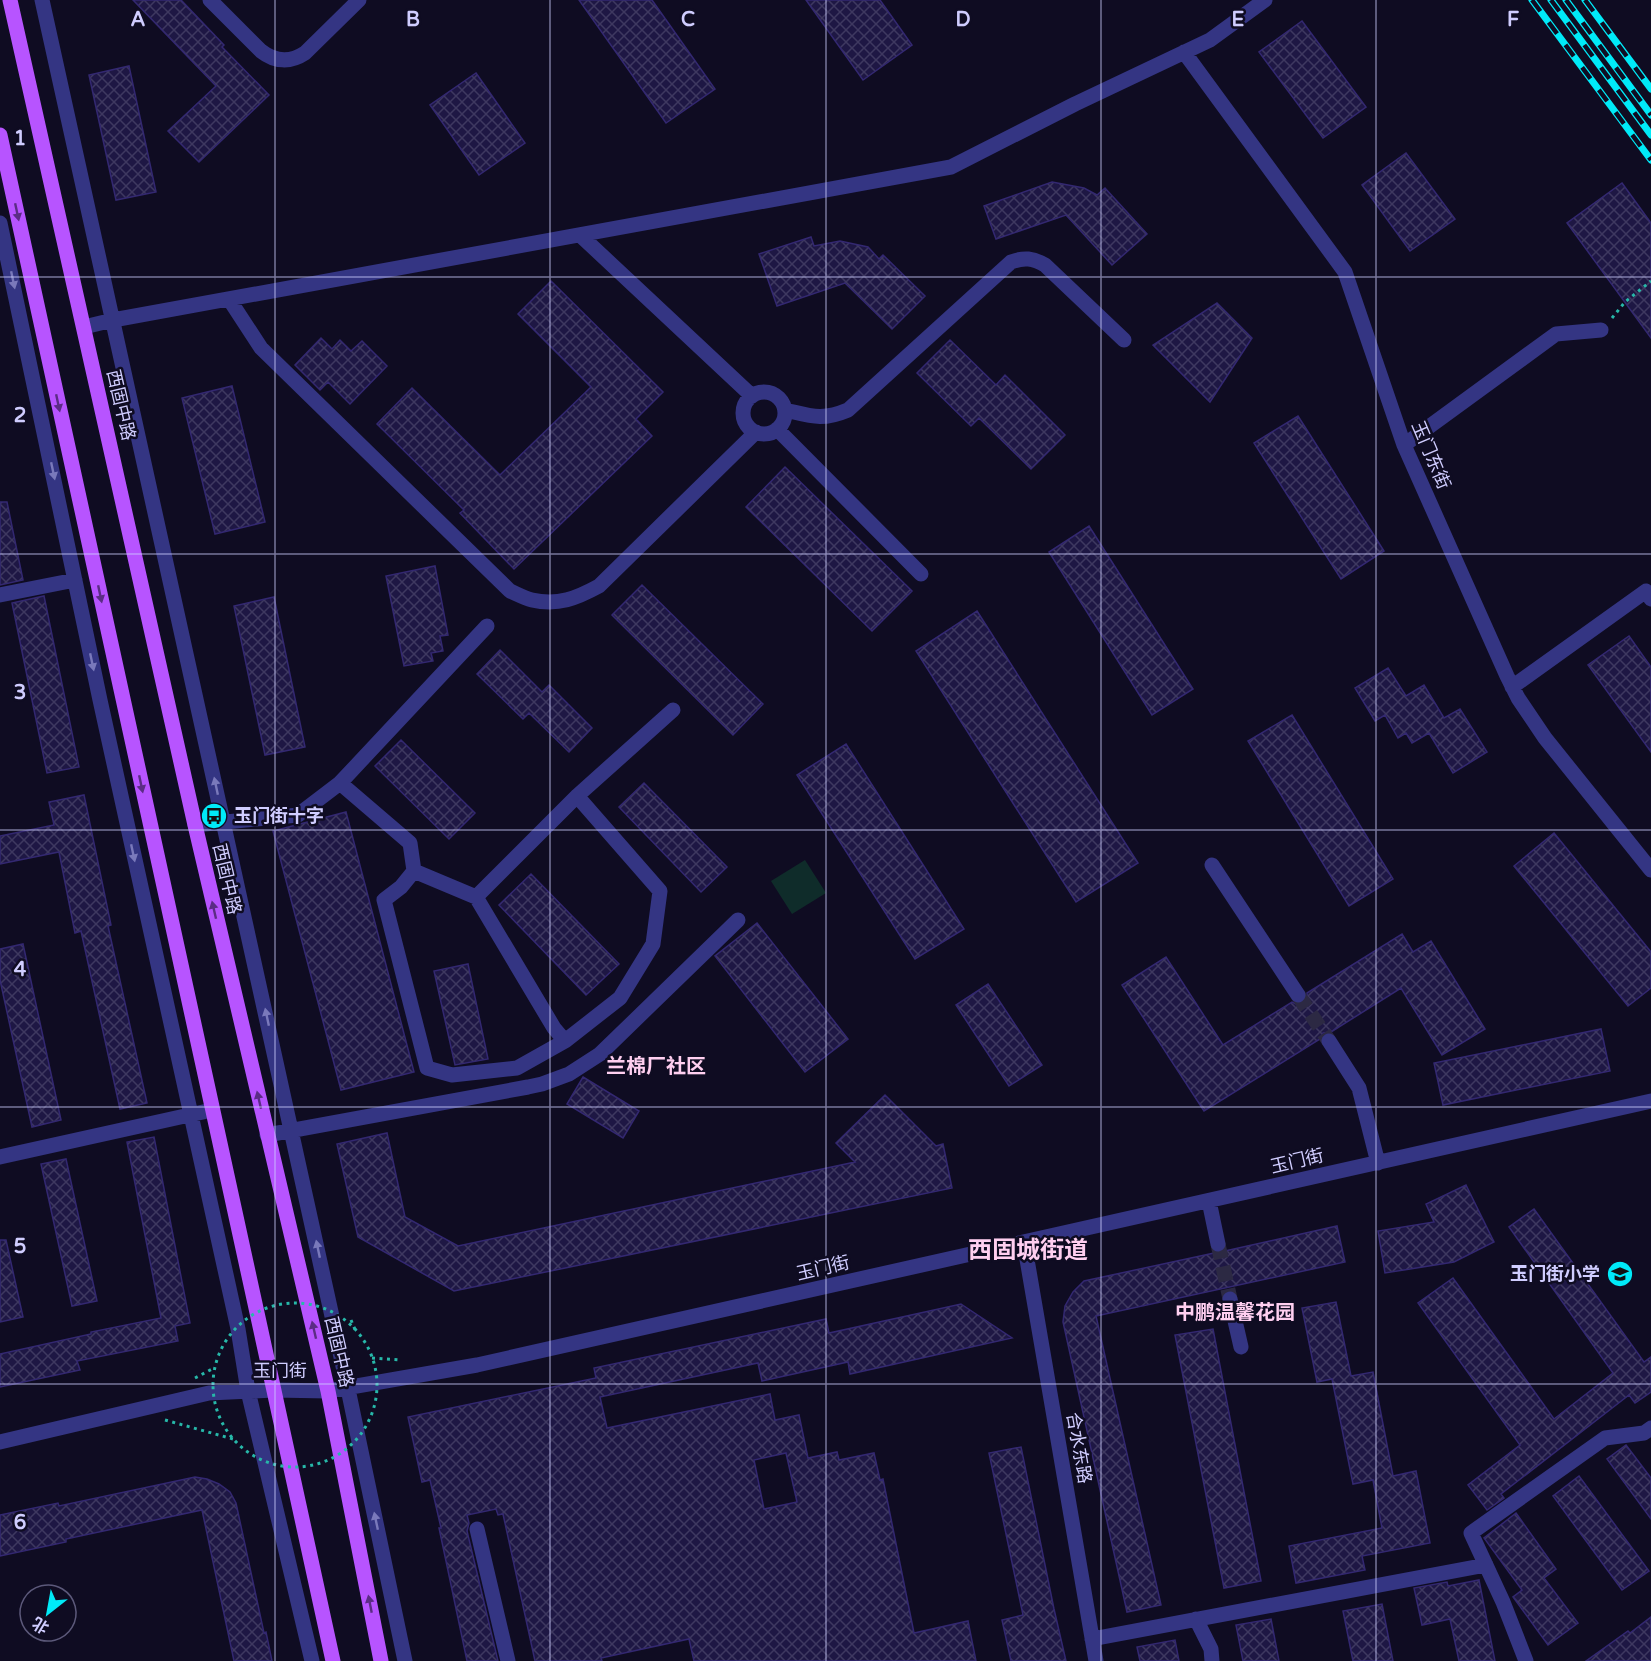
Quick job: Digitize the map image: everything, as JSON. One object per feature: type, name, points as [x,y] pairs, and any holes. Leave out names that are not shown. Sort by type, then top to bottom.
[{"type":"main road","name":"西固中路","points":[[10,0],[195,825],[328,1391],[381,1661]]},
{"type":"main road","points":[[0,135],[333,1661]]},
{"type":"street","points":[[42,0],[292,1131],[405,1661]]},
{"type":"street","points":[[210,0],[268,57],[287,61],[305,53],[359,0]]},
{"type":"street","points":[[84,327],[951,167],[1075,104],[1210,40],[1265,0]]},
{"type":"street","name":"玉门东街","points":[[1184,52],[1345,272],[1404,445],[1512,687],[1545,738],[1651,870]]},
{"type":"street","points":[[0,223],[190,1115],[238,1329],[248,1391],[312,1661]]},
{"type":"street","points":[[580,236],[752,396]]},
{"type":"street","points":[[785,410],[821,418],[835,416],[848,410],[1011,262],[1019,259],[1037,261],[1045,265],[1124,340]]},
{"type":"street","points":[[229,299],[261,348],[510,591],[532,600],[555,602],[578,597],[599,586],[756,432]]},
{"type":"street","points":[[1404,445],[1556,334],[1600,330]]},
{"type":"street","points":[[765,392],[772,393],[778,398],[785,410],[782,424],[770,433],[763,434],[750,428],[744,415],[747,401],[758,393],[765,392]]},
{"type":"street","points":[[777,429],[921,573]]},
{"type":"street","points":[[0,595],[75,580]]},
{"type":"street","points":[[1512,687],[1646,591],[1651,599]]},
{"type":"street","points":[[195,825],[298,815],[340,783],[488,626]]},
{"type":"street","points":[[476,897],[577,796],[673,710]]},
{"type":"street","points":[[340,783],[410,843],[414,871],[401,887],[384,900],[427,1068],[452,1075],[517,1068],[565,1041],[620,998],[653,944],[660,891],[577,796]]},
{"type":"street","points":[[1212,865],[1298,995]]},
{"type":"street","points":[[414,871],[476,897],[554,1028],[565,1041]]},
{"type":"street","points":[[267,1135],[528,1087],[569,1074],[585,1065],[614,1042],[738,920]]},
{"type":"street","points":[[1329,1041],[1359,1088],[1378,1163]]},
{"type":"street","name":"玉门街","points":[[0,1442],[209,1393],[274,1389],[328,1391],[348,1389],[477,1365],[1651,1101]]},
{"type":"street","points":[[0,1157],[212,1110]]},
{"type":"street","points":[[1209,1201],[1218,1244]]},
{"type":"street","name":"合水东路","points":[[1024,1242],[1096,1661]]},
{"type":"street","points":[[1230,1299],[1241,1347]]},
{"type":"street","points":[[1526,1661],[1503,1602],[1471,1533],[1605,1438],[1644,1433],[1651,1428]]},
{"type":"street","points":[[477,1529],[508,1661]]},
{"type":"street","points":[[1092,1639],[1486,1565]]},
{"type":"street","points":[[1196,1619],[1211,1649],[1212,1661]]},
{"type":"path","points":[[1600,330],[1625,302],[1651,281]]},
{"type":"path","points":[[165,1420],[232,1439],[256,1457],[285,1467],[315,1465],[329,1460],[354,1442],[363,1430],[375,1403],[376,1388],[372,1358],[356,1332],[333,1313],[304,1304],[274,1306],[260,1311],[236,1328],[222,1347],[214,1368],[212,1383],[217,1413],[232,1439]]},
{"type":"green space","points":[[805,860],[826,893],[792,914],[771,881]]},
{"type":"building","points":[[133,0],[181,0],[224,45],[222,47],[269,95],[199,162],[168,131],[216,86]]},
{"type":"building","points":[[579,0],[652,0],[715,89],[666,123]]},
{"type":"building","points":[[806,0],[880,0],[912,45],[863,80]]},
{"type":"building","points":[[1302,21],[1366,107],[1323,138],[1259,52]]},
{"type":"building","points":[[129,66],[156,192],[116,200],[89,75]]},
{"type":"building","points":[[476,73],[525,143],[479,175],[430,105]]},
{"type":"building","points":[[1406,153],[1455,219],[1410,251],[1362,185]]},
{"type":"building","points":[[1052,182],[1084,188],[1097,195],[1105,188],[1147,234],[1112,265],[1066,215],[996,239],[984,206]]},
{"type":"building","points":[[1622,183],[1651,223],[1651,338],[1567,223]]},
{"type":"building","points":[[811,237],[814,246],[840,241],[868,247],[879,259],[883,255],[925,296],[892,329],[845,283],[777,306],[759,254]]},
{"type":"building","points":[[551,281],[663,392],[636,419],[652,436],[514,569],[460,513],[464,510],[377,424],[412,388],[500,475],[591,387],[518,314]]},
{"type":"building","points":[[1217,303],[1252,338],[1210,402],[1153,345]]},
{"type":"building","points":[[321,338],[332,349],[340,340],[351,351],[362,341],[387,366],[350,404],[328,382],[320,390],[295,365]]},
{"type":"building","points":[[950,340],[996,385],[1005,375],[1065,435],[1031,469],[979,418],[971,426],[917,373]]},
{"type":"building","points":[[232,386],[265,522],[215,534],[182,398]]},
{"type":"building","points":[[1298,416],[1384,551],[1341,579],[1254,443]]},
{"type":"building","points":[[785,467],[912,591],[872,631],[746,507]]},
{"type":"building","points":[[0,502],[7,502],[23,580],[0,585]]},
{"type":"building","points":[[1089,526],[1193,689],[1152,715],[1049,552]]},
{"type":"building","points":[[435,566],[448,635],[440,636],[443,651],[431,653],[433,661],[404,666],[386,576]]},
{"type":"building","points":[[642,585],[763,704],[733,735],[612,615]]},
{"type":"building","points":[[44,596],[79,767],[47,773],[12,603]]},
{"type":"building","points":[[274,597],[305,747],[265,755],[234,606]]},
{"type":"building","points":[[977,611],[1138,863],[1076,902],[916,651]]},
{"type":"building","points":[[1629,636],[1651,667],[1651,752],[1588,665]]},
{"type":"building","points":[[500,650],[542,692],[549,685],[592,728],[569,752],[529,713],[523,719],[477,674]]},
{"type":"building","points":[[1388,668],[1406,696],[1424,685],[1444,718],[1460,709],[1487,752],[1453,773],[1429,733],[1412,743],[1406,733],[1398,738],[1385,715],[1375,721],[1355,688]]},
{"type":"building","points":[[1292,715],[1393,879],[1349,906],[1248,741]]},
{"type":"building","points":[[401,740],[475,813],[449,839],[375,766]]},
{"type":"building","points":[[846,744],[964,929],[915,959],[797,775]]},
{"type":"building","points":[[644,783],[727,867],[701,892],[619,807]]},
{"type":"building","points":[[84,795],[111,925],[108,926],[147,1103],[120,1109],[81,931],[75,933],[59,852],[0,864],[0,836],[54,825],[49,802]]},
{"type":"building","points":[[346,812],[414,1072],[341,1090],[273,831]]},
{"type":"building","points":[[1554,833],[1651,952],[1651,988],[1628,1006],[1514,866]]},
{"type":"building","points":[[531,874],[619,964],[586,995],[499,905]]},
{"type":"building","points":[[757,923],[848,1039],[805,1072],[715,956]]},
{"type":"building","points":[[1402,934],[1413,952],[1431,941],[1485,1029],[1442,1055],[1401,988],[1331,1032],[1323,1033],[1320,1039],[1204,1111],[1122,985],[1166,957],[1223,1045],[1292,1002],[1298,1005],[1303,1003],[1307,999],[1307,993]]},
{"type":"building","points":[[23,944],[61,1120],[32,1127],[0,980],[0,949]]},
{"type":"building","points":[[468,964],[488,1059],[455,1065],[434,971]]},
{"type":"building","points":[[988,984],[1042,1065],[1009,1086],[956,1005]]},
{"type":"building","points":[[1601,1029],[1610,1071],[1443,1105],[1434,1063]]},
{"type":"building","points":[[583,1077],[639,1111],[623,1138],[567,1104]]},
{"type":"building","points":[[885,1095],[936,1146],[943,1144],[952,1188],[454,1291],[358,1237],[337,1144],[387,1133],[405,1217],[458,1246],[855,1162],[836,1143]]},
{"type":"building","points":[[154,1137],[190,1323],[175,1326],[178,1341],[77,1361],[80,1370],[0,1387],[0,1354],[161,1318],[127,1142]]},
{"type":"building","points":[[66,1159],[97,1301],[72,1306],[41,1164]]},
{"type":"building","points":[[1466,1185],[1494,1242],[1454,1262],[1385,1273],[1378,1231],[1434,1222],[1426,1204]]},
{"type":"building","points":[[1534,1209],[1644,1362],[1651,1357],[1651,1392],[1635,1403],[1629,1395],[1501,1494],[1504,1498],[1487,1510],[1468,1485],[1520,1445],[1418,1303],[1453,1278],[1554,1419],[1613,1373],[1509,1227]]},
{"type":"building","points":[[1337,1226],[1345,1262],[1096,1316],[1161,1605],[1127,1612],[1063,1322],[1065,1306],[1073,1292],[1084,1281]]},
{"type":"building","points":[[0,1240],[6,1240],[23,1317],[0,1322]]},
{"type":"building","points":[[1336,1302],[1351,1376],[1373,1372],[1393,1476],[1416,1471],[1430,1543],[1362,1556],[1365,1570],[1296,1583],[1289,1546],[1382,1528],[1373,1480],[1353,1484],[1332,1379],[1317,1382],[1302,1308]]},
{"type":"building","points":[[961,1304],[1012,1338],[850,1374],[848,1362],[762,1381],[758,1363],[600,1397],[607,1428],[770,1394],[775,1420],[799,1415],[808,1458],[837,1452],[839,1460],[874,1453],[880,1480],[883,1479],[914,1633],[968,1621],[976,1661],[694,1661],[689,1639],[601,1658],[602,1661],[535,1661],[503,1514],[498,1515],[496,1509],[467,1515],[469,1523],[467,1531],[498,1661],[467,1661],[430,1480],[422,1482],[408,1417],[596,1378],[594,1368],[826,1319],[829,1333]],"holes":[[[786,1453],[797,1502],[764,1509],[754,1460]]]},
{"type":"building","points":[[1213,1329],[1261,1581],[1224,1588],[1175,1335]]},
{"type":"building","points":[[1626,1445],[1651,1478],[1651,1519],[1607,1459]]},
{"type":"building","points":[[1021,1447],[1066,1661],[1011,1661],[1002,1620],[1023,1615],[989,1453]]},
{"type":"building","points":[[1579,1476],[1649,1571],[1622,1590],[1553,1496]]},
{"type":"building","points":[[195,1477],[219,1484],[230,1492],[236,1503],[272,1661],[234,1661],[202,1510],[66,1539],[66,1542],[0,1556],[0,1515],[58,1503],[59,1506]]},
{"type":"building","points":[[1516,1513],[1556,1569],[1544,1578],[1578,1623],[1548,1645],[1513,1597],[1522,1590],[1484,1538]]},
{"type":"building","points":[[1479,1580],[1495,1661],[1459,1661],[1450,1619],[1422,1625],[1414,1588],[1447,1582],[1448,1586]]},
{"type":"building","points":[[1382,1604],[1393,1661],[1353,1661],[1343,1611]]},
{"type":"building","points":[[1651,1617],[1651,1661],[1586,1661],[1628,1631],[1630,1633]]},
{"type":"building","points":[[1271,1619],[1279,1661],[1243,1661],[1236,1625]]},
{"type":"building","points":[[1175,1640],[1179,1661],[1140,1661],[1137,1647]]},
{"type":"tunnel","points":[[1298,995],[1329,1041]]},
{"type":"tunnel","points":[[1218,1244],[1230,1299]]},
{"type":"railway","points":[[1532,0],[1651,160]]},
{"type":"railway","points":[[1551,0],[1651,135]]},
{"type":"railway","points":[[1566,0],[1651,115]]},
{"type":"railway","points":[[1585,0],[1651,89]]},
{"type":"place","name":"玉门街十字","points":[[214,816]]},
{"type":"place","name":"玉门街小学","points":[[1620,1274]]},
{"type":"district","name":"兰棉厂社区","points":[[656,1066]]},
{"type":"district","name":"西固城街道","points":[[1028,1250]]},
{"type":"district","name":"中鹏温馨花园","points":[[1235,1312]]}]
